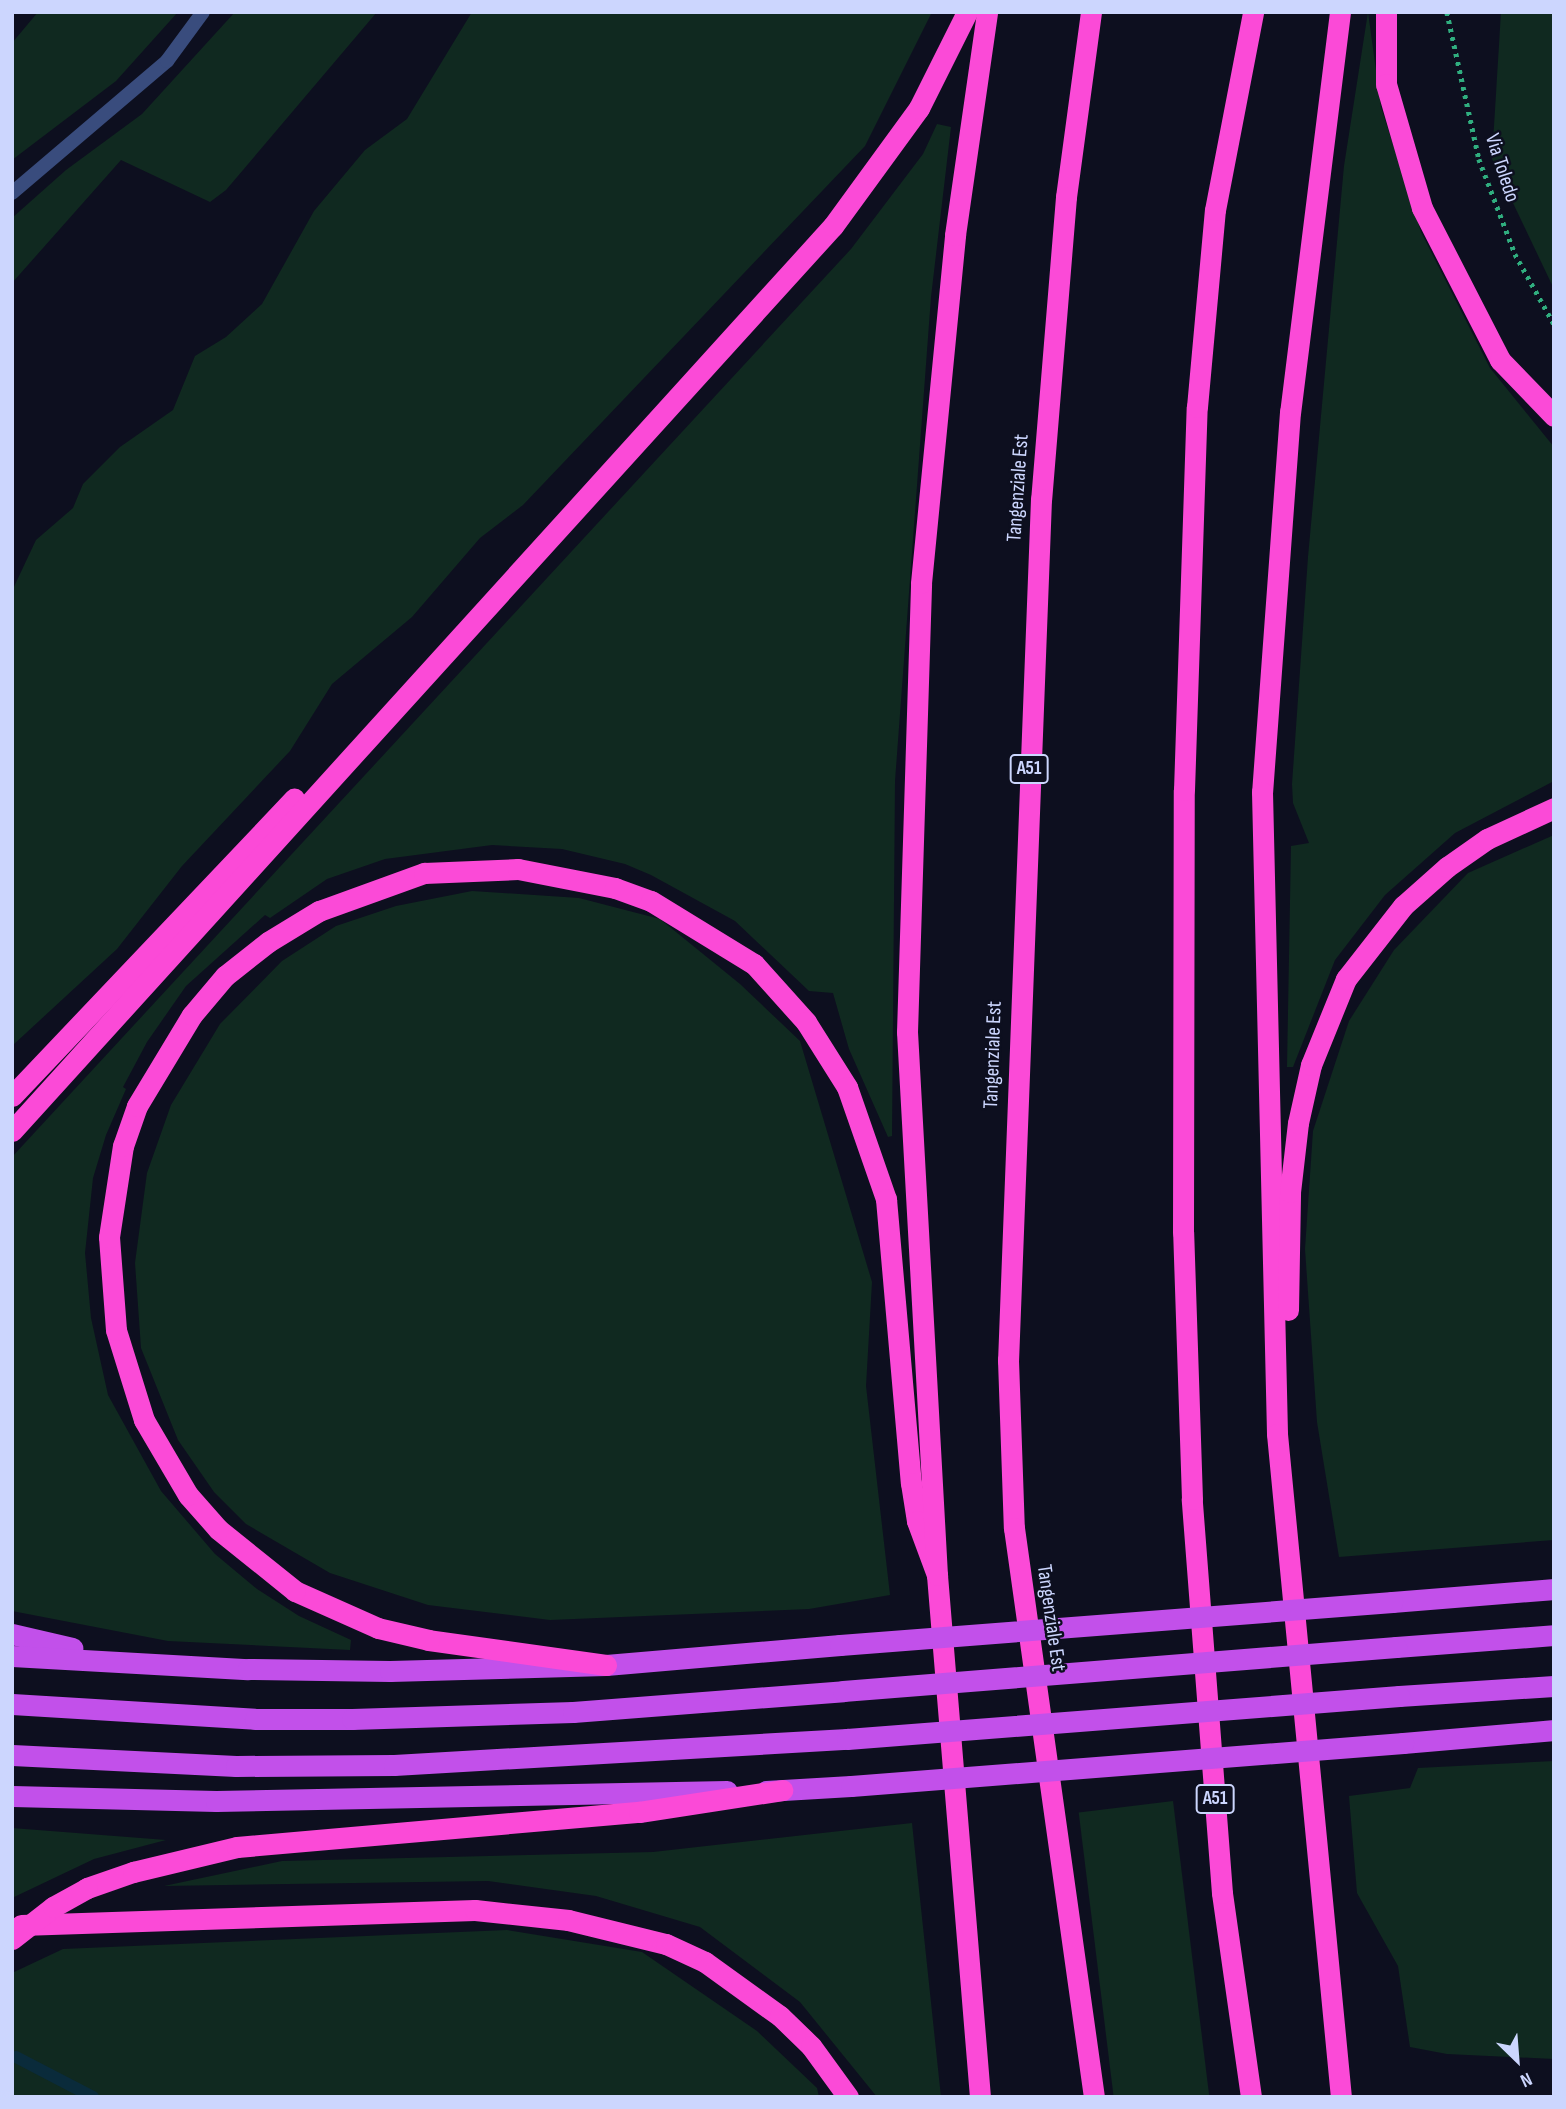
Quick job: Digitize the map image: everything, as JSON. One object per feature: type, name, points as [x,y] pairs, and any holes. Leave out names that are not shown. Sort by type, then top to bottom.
[{"type":"highway","points":[[12,1131],[367,735],[833,226],[919,107],[967,12]]},
{"type":"highway","points":[[972,2097],[973,2060],[937,1575],[907,1032],[921,583],[955,235],[987,12]]},
{"type":"highway","name":"Tangenziale Est","points":[[1091,12],[1066,197],[1041,499],[1008,1360],[1014,1528],[1094,2097]]},
{"type":"highway","name":"A51","points":[[1251,2097],[1222,1893],[1192,1499],[1183,1231],[1184,790],[1198,407],[1215,211],[1253,12]]},
{"type":"highway","points":[[1340,12],[1290,412],[1262,792],[1277,1434],[1341,2097]]},
{"type":"highway","points":[[1386,12],[1386,84],[1422,208],[1500,360],[1554,416]]},
{"type":"highway","points":[[12,1096],[253,839],[367,735]]},
{"type":"highway","points":[[1277,1434],[1287,1328],[1290,1192],[1298,1123],[1311,1065],[1330,1015],[1346,979],[1403,906],[1487,839],[1554,808]]},
{"type":"highway","points":[[606,1665],[429,1640],[378,1628],[295,1591],[218,1529],[188,1495],[144,1420],[116,1330],[109,1237],[124,1146],[137,1106],[192,1015],[225,976],[268,942],[319,911],[424,873],[518,869],[615,888],[651,901],[754,964],[806,1022],[847,1087],[886,1199],[911,1483],[918,1521],[937,1575]]},
{"type":"highway","points":[[12,1656],[181,1666],[338,1671],[606,1665],[1554,1589]]},
{"type":"highway","points":[[12,1634],[181,1666]]},
{"type":"highway","points":[[12,1704],[231,1718],[352,1719],[573,1712],[1554,1634]]},
{"type":"highway","points":[[12,1755],[236,1766],[394,1765],[847,1739],[1554,1686]]},
{"type":"highway","points":[[12,1796],[216,1801],[782,1790],[1554,1730]]},
{"type":"highway","points":[[12,1939],[53,1907],[88,1888],[133,1872],[237,1847],[639,1812],[782,1790]]},
{"type":"highway","points":[[12,1926],[475,1910],[568,1920],[666,1944],[705,1962],[780,2016],[811,2046],[848,2097]]},
{"type":"highway","points":[[1335,2047],[1349,2097]]},
{"type":"highway","points":[[973,2060],[980,2097]]},
{"type":"lane","points":[[12,193],[167,61],[203,12]]},
{"type":"path","name":"Via Toledo","points":[[1447,12],[1479,159],[1516,254],[1554,324]]},
{"type":"green space","points":[[38,12],[178,12],[116,81],[12,160],[12,43]]},
{"type":"green space","points":[[235,12],[377,12],[226,190],[210,202],[121,160],[12,283],[12,218],[66,170],[142,114]]},
{"type":"green space","points":[[472,12],[932,12],[865,146],[523,505],[480,538],[412,617],[332,684],[290,751],[182,866],[117,949],[12,1046],[12,591],[36,540],[73,508],[83,484],[120,447],[173,410],[195,356],[226,337],[262,304],[314,211],[365,150],[407,119]]},
{"type":"green space","points":[[1368,12],[1381,107],[1421,232],[1490,368],[1554,447],[1554,781],[1455,833],[1385,895],[1335,960],[1293,1067],[1287,1067],[1291,846],[1309,843],[1293,803],[1292,784],[1308,557],[1344,166]]},
{"type":"green space","points":[[1501,12],[1554,12],[1554,289],[1492,159]]},
{"type":"green space","points":[[937,124],[951,127],[931,297],[895,781],[892,1136],[888,1137],[849,1049],[833,993],[809,991],[735,921],[651,875],[625,864],[562,849],[492,845],[385,859],[327,879],[270,918],[265,915],[186,986],[147,1042],[123,1087],[126,1089],[106,1135],[93,1178],[85,1253],[91,1318],[108,1395],[161,1491],[215,1554],[257,1589],[299,1616],[351,1640],[350,1650],[168,1641],[12,1611],[12,1157],[851,249],[923,154]]},
{"type":"green space","points":[[1554,835],[1554,1540],[1339,1557],[1317,1422],[1305,1249],[1313,1131],[1349,1021],[1394,950],[1468,873]]},
{"type":"green space","points":[[472,891],[579,898],[660,919],[740,984],[800,1041],[872,1282],[866,1386],[890,1595],[809,1609],[550,1620],[428,1605],[330,1573],[246,1524],[214,1492],[178,1440],[141,1348],[135,1263],[147,1173],[171,1105],[220,1024],[282,961],[336,926],[396,906]]},
{"type":"green space","points":[[1554,1761],[1554,2059],[1447,2054],[1410,2047],[1398,1966],[1357,1893],[1349,1796],[1410,1788],[1418,1768]]},
{"type":"green space","points":[[1173,1801],[1209,2097],[1114,2097],[1079,1813]]},
{"type":"green space","points":[[912,1823],[941,2097],[877,2097],[800,2002],[700,1927],[596,1896],[488,1881],[164,1886],[282,1861],[653,1852]]},
{"type":"green space","points":[[12,1828],[166,1840],[94,1859],[12,1898]]},
{"type":"green space","points":[[507,1930],[642,1952],[757,2031],[817,2088],[819,2097],[12,2097],[12,1973],[63,1949]]},
{"type":"waterway","points":[[16,2057],[93,2097]]}]
